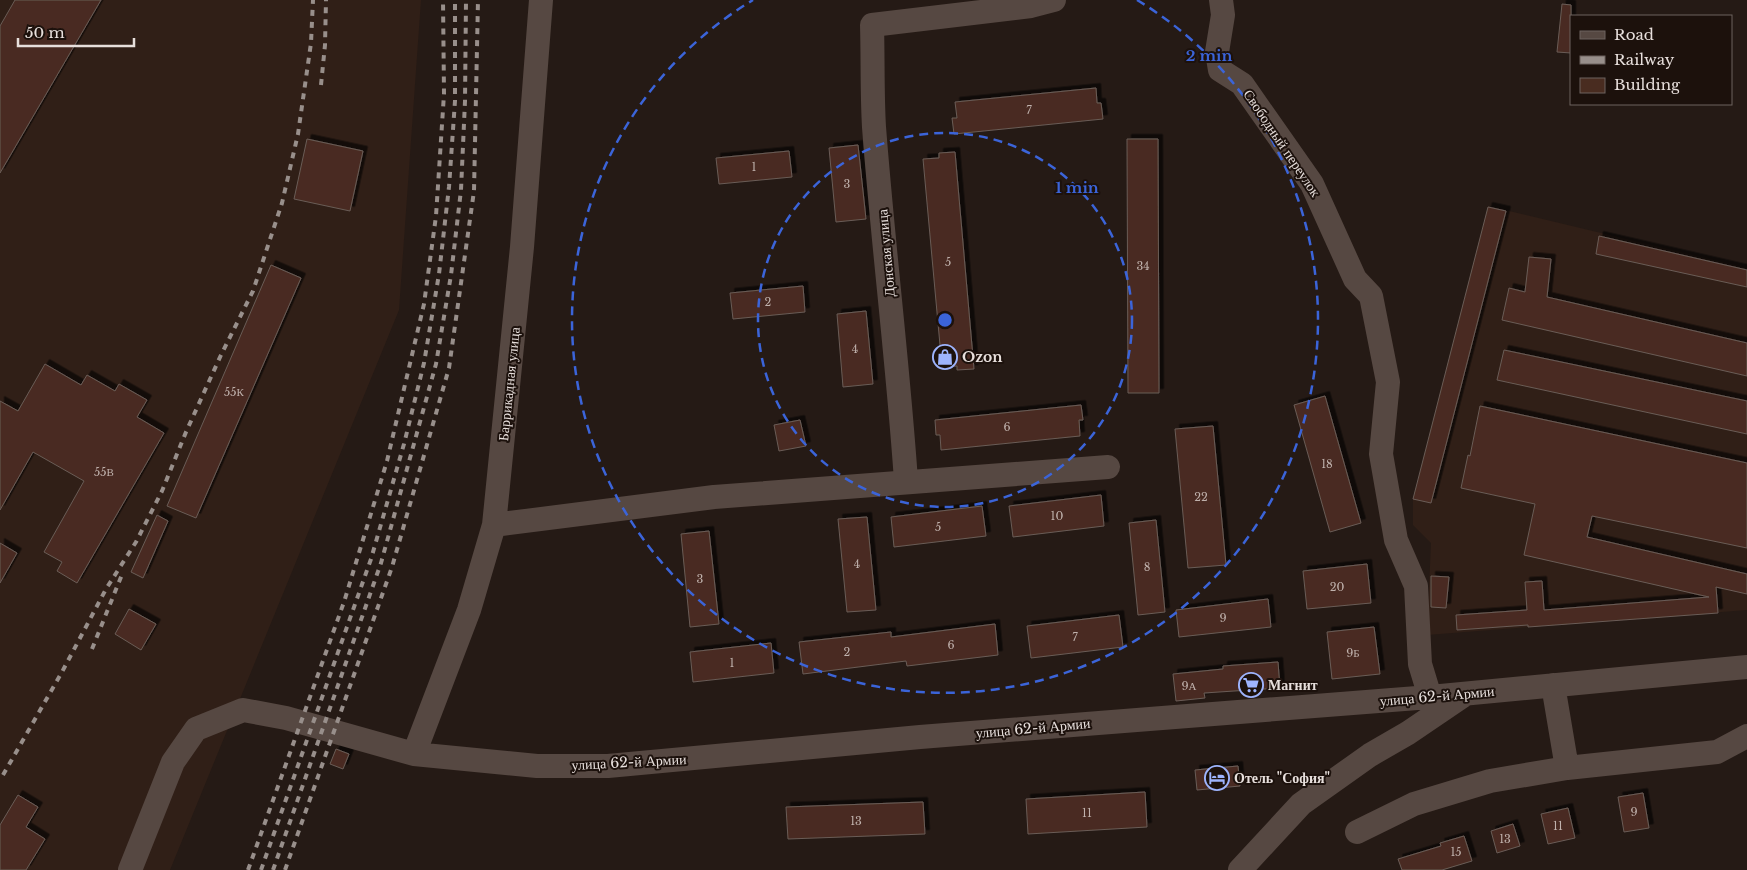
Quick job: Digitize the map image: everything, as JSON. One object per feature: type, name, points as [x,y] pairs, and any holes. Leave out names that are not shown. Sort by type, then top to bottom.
[{"type":"street","name":"Баррикадная улица","points":[[414,754],[469,610],[494,525],[522,247],[541,0]]},
{"type":"street","name":"Свободный переулок","points":[[1221,0],[1223,15],[1217,52],[1220,70],[1242,84],[1312,184],[1356,279],[1371,296],[1388,382],[1381,454],[1396,540],[1416,586],[1420,664],[1430,697]]},
{"type":"street","name":"Донская улица","points":[[906,482],[874,125],[872,25],[1039,2]]},
{"type":"street","points":[[494,525],[714,497],[1108,467]]},
{"type":"street","name":"улица 62-й Армии","points":[[130,870],[173,762],[196,729],[244,710],[286,718],[414,754],[537,766],[608,766],[920,737],[1430,697],[1747,667]]},
{"type":"street","points":[[1553,685],[1566,768]]},
{"type":"street","points":[[1240,870],[1302,804],[1370,755],[1408,733],[1467,693]]},
{"type":"street","points":[[1357,832],[1414,804],[1490,781],[1566,768],[1717,752],[1747,736]]},
{"type":"shaded area","points":[[0,0],[421,0],[399,310],[170,870],[0,870]]},
{"type":"shaded area","points":[[1488,206],[1747,268],[1747,610],[1427,635],[1431,543],[1413,525],[1413,499]]},
{"type":"building","points":[[15,0],[101,0],[0,173],[0,26]]},
{"type":"building","points":[[1562,4],[1571,5],[1570,53],[1557,52]]},
{"type":"building","points":[[1096,88],[1097,103],[1101,103],[1103,119],[954,134],[952,118],[957,118],[955,102]]},
{"type":"building","points":[[307,139],[363,151],[350,211],[294,199]]},
{"type":"building","points":[[1127,139],[1158,139],[1159,393],[1128,393]]},
{"type":"building","points":[[858,145],[866,219],[836,222],[829,148]]},
{"type":"building","points":[[789,151],[792,177],[719,184],[716,158]]},
{"type":"building","points":[[955,152],[974,369],[957,370],[957,366],[942,367],[923,159],[939,158],[939,153]]},
{"type":"building","points":[[1488,207],[1506,211],[1431,503],[1413,499]]},
{"type":"building","points":[[1599,236],[1747,270],[1747,287],[1596,254]]},
{"type":"building","points":[[1529,257],[1551,259],[1547,297],[1747,343],[1747,376],[1502,320],[1509,288],[1525,292]]},
{"type":"building","points":[[271,265],[301,278],[196,518],[167,506]]},
{"type":"building","points":[[803,286],[805,312],[733,319],[730,293]]},
{"type":"building","points":[[866,311],[873,384],[843,387],[837,314]]},
{"type":"building","points":[[1504,350],[1747,401],[1747,434],[1497,380]]},
{"type":"building","points":[[45,364],[81,385],[87,375],[115,391],[119,384],[147,400],[137,417],[164,433],[77,583],[57,571],[62,562],[44,552],[84,481],[33,452],[0,510],[0,401],[18,411]]},
{"type":"building","points":[[1325,396],[1361,523],[1330,532],[1294,405]]},
{"type":"building","points":[[1081,405],[1083,420],[1079,420],[1080,436],[941,450],[940,435],[936,435],[935,420]]},
{"type":"building","points":[[1480,406],[1747,463],[1747,548],[1592,516],[1587,537],[1747,574],[1747,594],[1716,587],[1718,613],[1528,627],[1528,625],[1457,630],[1456,615],[1527,610],[1525,582],[1542,581],[1544,610],[1709,597],[1524,555],[1535,504],[1461,488],[1468,455],[1470,456]]},
{"type":"building","points":[[800,420],[806,446],[779,451],[774,425]]},
{"type":"building","points":[[1213,426],[1226,565],[1188,568],[1175,429]]},
{"type":"building","points":[[1101,495],[1104,526],[1013,537],[1009,506]]},
{"type":"building","points":[[982,506],[986,536],[894,547],[891,517]]},
{"type":"building","points":[[157,515],[168,521],[143,578],[131,572]]},
{"type":"building","points":[[867,517],[876,610],[847,612],[838,519]]},
{"type":"building","points":[[1156,520],[1165,612],[1138,615],[1129,523]]},
{"type":"building","points":[[709,531],[719,624],[690,627],[681,534]]},
{"type":"building","points":[[0,543],[17,553],[0,583]]},
{"type":"building","points":[[1367,564],[1371,603],[1307,609],[1303,571]]},
{"type":"building","points":[[1431,576],[1449,577],[1446,608],[1431,607]]},
{"type":"building","points":[[1268,599],[1271,627],[1179,637],[1176,610]]},
{"type":"building","points":[[129,609],[156,624],[141,650],[115,634]]},
{"type":"building","points":[[1119,615],[1123,647],[1031,658],[1027,626]]},
{"type":"building","points":[[995,624],[998,655],[907,666],[906,661],[803,674],[799,642],[891,632],[891,637]]},
{"type":"building","points":[[1374,627],[1380,674],[1332,679],[1327,632]]},
{"type":"building","points":[[771,643],[774,673],[693,682],[690,652]]},
{"type":"building","points":[[1278,662],[1280,688],[1204,693],[1205,698],[1176,701],[1173,674],[1223,669],[1223,666]]},
{"type":"building","points":[[336,749],[349,754],[343,769],[330,764]]},
{"type":"building","name":"Отель \"София\"","points":[[1238,766],[1240,786],[1197,790],[1195,770]]},
{"type":"building","points":[[1145,792],[1147,827],[1028,834],[1026,799]]},
{"type":"building","points":[[1643,793],[1649,828],[1624,832],[1618,797]]},
{"type":"building","points":[[18,795],[38,807],[26,827],[45,839],[26,870],[0,870],[0,825]]},
{"type":"building","points":[[923,802],[925,834],[788,839],[786,807]]},
{"type":"building","points":[[1568,808],[1575,838],[1548,844],[1541,814]]},
{"type":"building","points":[[1513,824],[1520,846],[1497,853],[1491,831]]},
{"type":"building","points":[[1464,836],[1472,861],[1442,870],[1402,870],[1398,859],[1441,846],[1440,843]]},
{"type":"railway","points":[[3,775],[62,672],[106,589],[136,542],[162,491],[221,355],[253,291],[282,203],[298,134],[311,43],[313,0]]},
{"type":"railway","points":[[321,85],[325,45],[326,0]]},
{"type":"railway","points":[[248,870],[344,602],[387,461],[424,304],[436,216],[444,94],[443,0]]},
{"type":"railway","points":[[261,870],[371,559],[404,444],[424,363],[439,274],[449,187],[455,101],[455,0]]},
{"type":"railway","points":[[273,870],[381,563],[436,364],[451,275],[461,190],[465,101],[466,0]]},
{"type":"railway","points":[[285,870],[392,567],[449,368],[474,191],[478,0]]},
{"type":"railway","points":[[92,649],[123,572]]},
{"type":"place","name":"Ozon","points":[[945,357]]},
{"type":"place","name":"Магнит","points":[[1251,685]]},
{"type":"place","name":"Отель \"София\"","points":[[1217,778]]}]
